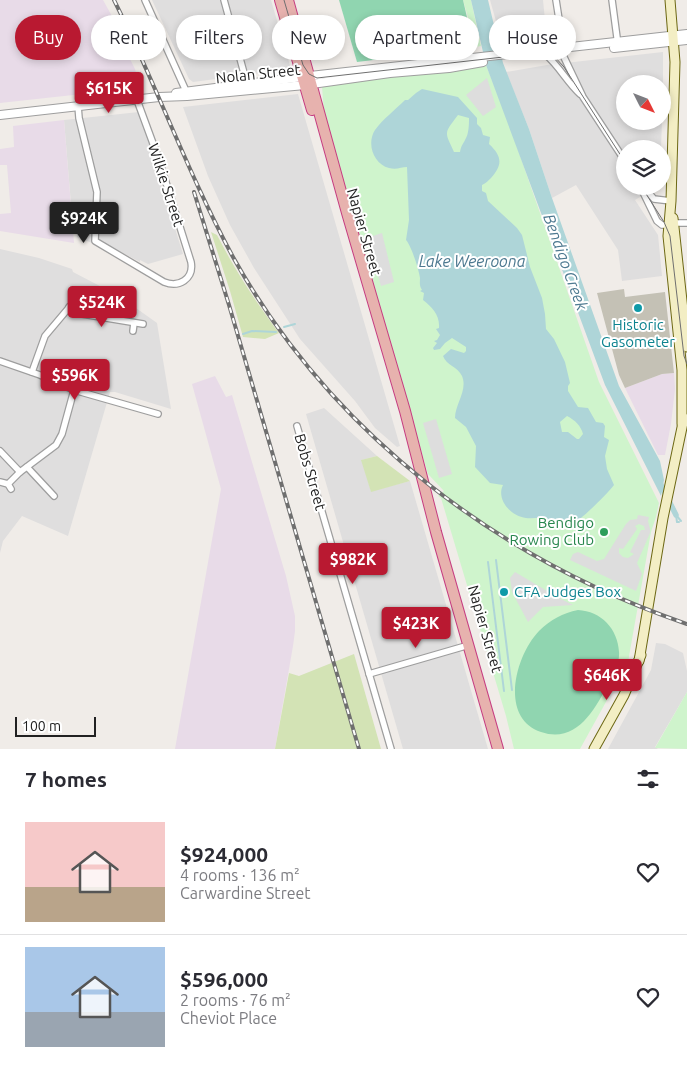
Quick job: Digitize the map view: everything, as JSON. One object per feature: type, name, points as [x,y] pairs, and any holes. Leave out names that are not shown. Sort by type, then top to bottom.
[{"type":"highway","name":"Napier Street","points":[[280,0],[307,81],[444,549],[498,749]]},
{"type":"highway","name":"Napier Street","points":[[288,0],[307,81]]},
{"type":"highway","name":"Napier Street","points":[[471,645],[506,749]]},
{"type":"main road","points":[[670,0],[675,77],[671,224],[685,376],[682,424]]},
{"type":"main road","points":[[671,224],[687,347]]},
{"type":"main road","points":[[594,749],[626,690],[639,661],[663,518],[682,424],[687,409]]},
{"type":"street","points":[[145,0],[186,94]]},
{"type":"street","points":[[224,0],[248,87]]},
{"type":"street","points":[[556,0],[557,15]]},
{"type":"street","points":[[612,0],[618,45]]},
{"type":"street","name":"Nolan Street","points":[[674,39],[687,34]]},
{"type":"street","name":"Nolan Street","points":[[576,49],[674,39],[687,40]]},
{"type":"street","name":"Nolan Street","points":[[576,47],[618,45]]},
{"type":"street","name":"Nolan Street","points":[[0,115],[489,59]]},
{"type":"street","points":[[550,60],[583,97]]},
{"type":"street","points":[[565,60],[583,97],[616,147]]},
{"type":"street","name":"Wilkie Street","points":[[78,106],[97,192],[95,242],[128,259],[167,283],[174,284],[182,282],[192,271],[188,252],[158,157],[137,100]]},
{"type":"street","points":[[645,195],[657,221],[662,226],[687,223]]},
{"type":"street","points":[[650,195],[654,199],[671,201]]},
{"type":"street","points":[[32,372],[45,336],[71,306],[82,314],[143,324]]},
{"type":"street","points":[[133,331],[134,323]]},
{"type":"street","points":[[0,361],[74,390],[158,414]]},
{"type":"street","points":[[0,482],[9,487],[20,472],[48,452],[58,442],[74,390]]},
{"type":"street","name":"Bobs Street","points":[[297,426],[391,749]]},
{"type":"street","points":[[0,451],[20,472]]},
{"type":"street","points":[[26,467],[55,497]]},
{"type":"street","points":[[369,674],[471,645]]},
{"type":"shaded area","points":[[0,0],[103,0],[111,15],[91,15],[91,60],[130,60],[141,92],[134,93],[128,89],[0,103]]},
{"type":"shaded area","points":[[152,0],[271,0],[275,15],[272,15],[272,60],[288,60],[291,69],[193,82],[189,79],[180,60],[262,60],[262,15],[176,15],[176,51],[166,30],[166,15],[159,15]]},
{"type":"shaded area","points":[[490,0],[543,0],[544,15],[494,15]]},
{"type":"shaded area","points":[[663,52],[663,75],[616,75],[616,130],[662,130],[661,140],[616,140],[616,195],[643,195],[635,200],[658,235],[662,276],[622,281],[618,250],[576,185],[552,198],[529,129],[506,72],[547,65]]},
{"type":"shaded area","points":[[487,78],[496,107],[483,116],[466,95]]},
{"type":"shaded area","points":[[298,94],[400,446],[397,447],[375,428],[355,401],[300,339],[254,268],[230,225],[208,176],[183,107]]},
{"type":"shaded area","points":[[139,112],[155,155],[151,157],[183,254],[148,264],[140,260],[140,262],[98,240],[92,243],[77,237],[75,216],[72,216],[64,120]]},
{"type":"shaded area","points":[[64,120],[74,243],[0,231],[0,214],[11,213],[7,165],[0,165],[0,149],[14,147],[13,126]]},
{"type":"shaded area","points":[[382,233],[394,282],[381,286],[367,238]]},
{"type":"shaded area","points":[[0,249],[39,258],[72,269],[73,272],[119,296],[157,323],[171,409],[110,392],[68,536],[22,516],[3,541],[0,553]]},
{"type":"shaded area","points":[[624,289],[625,297],[665,292],[674,373],[662,374],[625,388],[619,375],[597,293]]},
{"type":"shaded area","points":[[674,373],[675,389],[665,455],[658,455],[625,388],[662,374]]},
{"type":"shaded area","points":[[215,376],[226,397],[232,395],[286,576],[295,616],[293,646],[275,749],[175,749],[221,489],[192,384]]},
{"type":"shaded area","points":[[324,408],[377,456],[362,460],[371,491],[410,481],[488,749],[403,749],[306,414]]},
{"type":"shaded area","points":[[436,419],[452,474],[439,478],[423,423]]},
{"type":"shaded area","points":[[638,515],[649,517],[650,533],[637,563],[642,574],[636,591],[570,560],[573,554],[578,552],[597,561],[604,559],[626,524],[630,520],[637,519]],"holes":[[[639,524],[644,526],[645,530],[641,530],[630,552],[634,554],[628,558],[623,557],[619,553],[619,548],[623,549],[637,529],[635,526]]]},
{"type":"shaded area","points":[[515,572],[573,605],[543,607],[528,622],[512,592],[510,578]]},
{"type":"shaded area","points":[[656,643],[665,644],[683,653],[687,671],[687,692],[655,747],[658,749],[608,749],[651,670]]},
{"type":"green space","points":[[339,0],[463,0],[466,15],[355,15],[355,55],[345,15],[343,15]]},
{"type":"green space","points":[[463,0],[471,0],[474,15],[467,15]]},
{"type":"green space","points":[[356,60],[373,60],[357,62]]},
{"type":"green space","points":[[486,65],[510,127],[599,382],[659,503],[651,532],[628,662],[580,749],[514,749],[506,716],[441,498],[438,496],[444,491],[428,474],[324,114],[322,86]]},
{"type":"green space","points":[[211,232],[217,235],[246,285],[279,333],[265,339],[243,337]]},
{"type":"green space","points":[[377,456],[410,481],[371,492],[361,460]]},
{"type":"green space","points":[[578,610],[594,614],[612,629],[618,644],[619,656],[617,664],[597,704],[583,722],[574,729],[564,733],[541,732],[528,725],[520,714],[515,686],[518,670],[530,642],[539,631],[557,618]]},
{"type":"green space","points":[[354,654],[381,749],[275,749],[289,673],[299,676]]},
{"type":"green space","points":[[687,692],[687,749],[655,748]]},
{"type":"water","points":[[471,0],[488,0],[492,15],[489,15],[489,60],[502,60],[529,129],[619,386],[660,461],[664,480],[661,496],[605,385],[486,65],[479,35],[479,15],[474,15]]},
{"type":"water","name":"Lake Weeroona","points":[[422,89],[458,97],[477,118],[477,124],[481,128],[483,135],[490,137],[489,144],[499,157],[499,165],[491,178],[482,185],[482,191],[486,193],[488,201],[522,235],[530,267],[542,298],[546,329],[554,339],[565,362],[570,383],[568,391],[578,407],[588,408],[596,422],[603,423],[605,426],[604,437],[609,440],[605,456],[607,469],[614,485],[587,513],[571,525],[561,525],[545,518],[520,517],[510,510],[501,496],[503,485],[490,483],[475,467],[476,446],[466,427],[455,418],[463,381],[458,370],[447,362],[443,356],[451,349],[464,353],[466,347],[452,338],[440,349],[434,350],[433,348],[437,343],[434,341],[440,335],[436,329],[439,328],[437,315],[423,300],[424,293],[420,291],[422,290],[418,269],[406,240],[409,220],[407,167],[394,169],[384,166],[373,153],[371,141],[375,130],[385,118]],"holes":[[[458,115],[469,118],[468,129],[460,152],[454,152],[447,133]],[[567,416],[581,428],[583,434],[579,439],[568,432],[562,432],[560,422]]]},
{"type":"waterway","points":[[284,327],[295,324]]},
{"type":"waterway","points":[[243,334],[252,331],[276,332]]},
{"type":"waterway","name":"Bendigo Creek","points":[[659,481],[676,515]]},
{"type":"waterway","name":"Bendigo Creek","points":[[676,515],[681,521]]},
{"type":"waterway","name":"Bendigo Creek","points":[[676,515],[677,522],[679,522]]},
{"type":"waterway","points":[[496,560],[512,690]]},
{"type":"waterway","points":[[488,562],[504,691]]},
{"type":"tram line","points":[[284,0],[303,65],[309,74],[317,78],[539,53],[553,55],[564,67],[616,148]]},
{"type":"tram line","points":[[647,195],[664,222],[670,236],[684,356],[687,364]]},
{"type":"railway","points":[[114,0],[201,194],[233,257],[273,321],[319,380],[370,434],[426,482],[487,526],[551,564],[618,597],[687,624]]},
{"type":"railway","points":[[194,192],[359,749]]},
{"type":"place","name":"Historic Gasometer","points":[[638,308]]},
{"type":"place","name":"Bendigo Rowing Club","points":[[604,532]]},
{"type":"place","name":"CFA Judges Box","points":[[504,592]]}]
